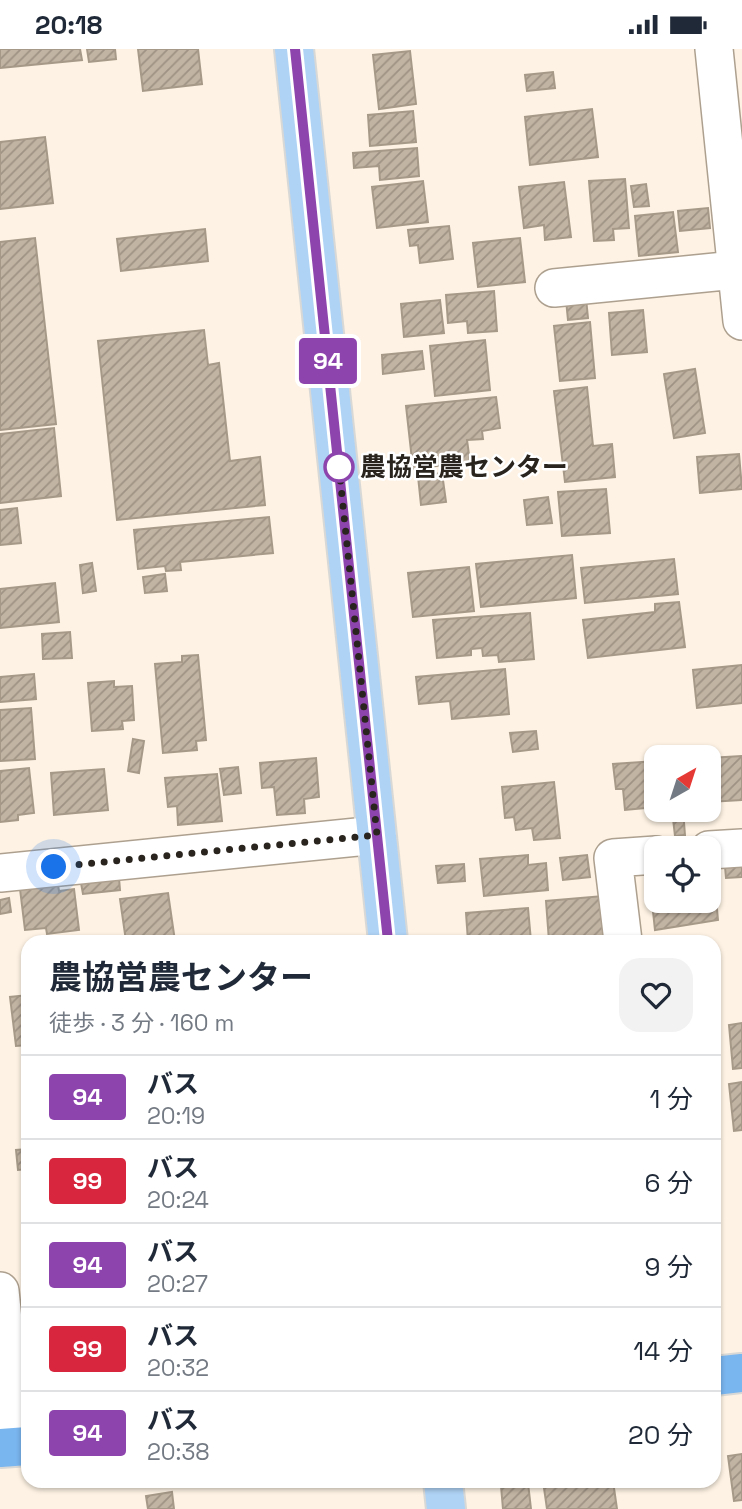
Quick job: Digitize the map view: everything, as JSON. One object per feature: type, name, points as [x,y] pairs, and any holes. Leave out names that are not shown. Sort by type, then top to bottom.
[{"type":"highway","points":[[721,1375],[742,1373]]},
{"type":"main road","points":[[295,49],[387,935]]},
{"type":"main road","points":[[444,1488],[446,1509]]},
{"type":"street","points":[[714,49],[734,161],[736,270],[742,321]]},
{"type":"street","points":[[554,288],[736,270]]},
{"type":"street","points":[[0,873],[377,835]]},
{"type":"street","points":[[721,850],[742,848]]},
{"type":"street","points":[[622,935],[613,858],[644,856]]},
{"type":"street","points":[[0,1291],[15,1447]]},
{"type":"building","points":[[0,49],[80,49],[82,60],[0,68]]},
{"type":"building","points":[[87,49],[115,49],[116,59],[89,62]]},
{"type":"building","points":[[138,49],[198,49],[202,84],[143,91]]},
{"type":"building","points":[[410,51],[416,104],[379,109],[373,55]]},
{"type":"building","points":[[553,72],[555,88],[527,91],[525,75]]},
{"type":"building","points":[[592,109],[598,157],[530,165],[525,117]]},
{"type":"building","points":[[413,111],[416,142],[370,146],[368,115]]},
{"type":"building","points":[[45,137],[53,203],[0,209],[0,142]]},
{"type":"building","points":[[417,148],[419,176],[380,180],[379,166],[354,168],[353,153]]},
{"type":"building","points":[[625,179],[629,228],[613,229],[614,240],[594,241],[589,181]]},
{"type":"building","points":[[423,181],[428,222],[377,228],[372,187]]},
{"type":"building","points":[[564,182],[571,237],[545,240],[544,225],[524,228],[519,187]]},
{"type":"building","points":[[646,184],[649,206],[634,207],[631,186]]},
{"type":"building","points":[[708,208],[710,228],[680,231],[678,211]]},
{"type":"building","points":[[673,212],[678,252],[639,256],[635,216]]},
{"type":"building","points":[[449,226],[453,259],[420,263],[418,245],[410,246],[408,230]]},
{"type":"building","points":[[205,229],[208,261],[121,271],[117,239]]},
{"type":"building","points":[[35,238],[56,424],[0,430],[0,242]]},
{"type":"building","points":[[520,238],[525,282],[478,287],[473,243]]},
{"type":"building","points":[[494,291],[497,331],[468,333],[467,321],[448,323],[446,295]]},
{"type":"building","points":[[586,298],[588,318],[568,320],[566,300]]},
{"type":"building","points":[[440,300],[444,333],[404,337],[401,304]]},
{"type":"building","points":[[643,310],[647,352],[612,355],[609,313]]},
{"type":"building","points":[[590,322],[595,378],[560,381],[554,326]]},
{"type":"building","points":[[204,330],[208,365],[219,363],[230,461],[260,457],[265,505],[117,520],[98,341]]},
{"type":"building","points":[[485,340],[490,390],[435,396],[430,346]]},
{"type":"building","points":[[422,351],[424,369],[383,374],[382,355]]},
{"type":"building","points":[[695,369],[705,433],[674,438],[664,374]]},
{"type":"building","points":[[587,387],[593,446],[612,444],[615,477],[565,482],[554,391]]},
{"type":"building","points":[[496,397],[500,428],[482,431],[483,439],[467,440],[470,462],[413,469],[406,406]]},
{"type":"building","points":[[54,428],[61,496],[0,503],[0,434]]},
{"type":"building","points":[[739,454],[742,489],[700,493],[697,457]]},
{"type":"building","points":[[442,473],[446,502],[421,505],[418,476]]},
{"type":"building","points":[[606,489],[610,533],[562,536],[558,492]]},
{"type":"building","points":[[548,497],[552,523],[527,525],[524,500]]},
{"type":"building","points":[[17,508],[21,543],[0,545],[0,510]]},
{"type":"building","points":[[269,517],[273,553],[180,562],[181,570],[166,571],[165,566],[138,569],[134,530]]},
{"type":"building","points":[[572,555],[576,598],[481,607],[476,564]]},
{"type":"building","points":[[674,559],[678,594],[585,603],[581,568]]},
{"type":"building","points":[[92,563],[96,591],[83,593],[80,565]]},
{"type":"building","points":[[469,567],[474,611],[413,617],[408,573]]},
{"type":"building","points":[[165,574],[167,591],[145,593],[143,577]]},
{"type":"building","points":[[55,583],[59,622],[0,628],[0,589]]},
{"type":"building","points":[[679,602],[685,647],[588,658],[583,620],[655,612],[655,604]]},
{"type":"building","points":[[530,613],[534,659],[499,662],[498,655],[483,656],[482,648],[471,649],[471,655],[437,658],[433,620]]},
{"type":"building","points":[[70,632],[72,658],[43,659],[42,634]]},
{"type":"building","points":[[198,655],[206,740],[196,741],[197,750],[163,753],[155,664],[182,662],[182,656]]},
{"type":"building","points":[[742,665],[742,703],[697,708],[693,670]]},
{"type":"building","points":[[505,669],[509,714],[452,719],[450,701],[419,704],[416,677]]},
{"type":"building","points":[[34,674],[36,699],[0,702],[0,677]]},
{"type":"building","points":[[114,681],[114,687],[132,686],[134,720],[122,721],[123,729],[92,731],[88,683]]},
{"type":"building","points":[[31,708],[35,759],[0,761],[0,710]]},
{"type":"building","points":[[536,731],[538,749],[513,752],[510,733]]},
{"type":"building","points":[[133,739],[144,741],[139,773],[128,771]]},
{"type":"building","points":[[742,756],[742,800],[721,801],[721,757]]},
{"type":"building","points":[[316,758],[319,797],[304,799],[305,813],[277,815],[274,787],[262,788],[260,763]]},
{"type":"building","points":[[644,762],[644,808],[625,810],[623,789],[616,789],[613,764]]},
{"type":"building","points":[[238,767],[241,793],[224,795],[220,769]]},
{"type":"building","points":[[29,768],[34,813],[18,815],[18,820],[0,822],[0,771]]},
{"type":"building","points":[[104,769],[108,810],[54,815],[51,773]]},
{"type":"building","points":[[217,774],[222,821],[178,825],[177,806],[168,807],[165,778]]},
{"type":"building","points":[[554,782],[560,838],[534,840],[532,828],[516,830],[514,817],[505,818],[502,787]]},
{"type":"building","points":[[674,823],[684,823],[685,835],[675,836]]},
{"type":"building","points":[[528,855],[528,865],[546,863],[548,890],[484,896],[480,859]]},
{"type":"building","points":[[587,855],[590,877],[563,880],[560,858]]},
{"type":"building","points":[[464,864],[465,881],[438,883],[436,866]]},
{"type":"building","points":[[742,865],[742,877],[726,878],[725,867]]},
{"type":"building","points":[[119,878],[120,890],[83,894],[81,883]]},
{"type":"building","points":[[58,885],[59,891],[74,889],[79,930],[47,934],[46,928],[25,930],[20,889]]},
{"type":"building","points":[[168,893],[174,935],[125,935],[120,899]]},
{"type":"building","points":[[603,896],[607,935],[549,935],[546,901]]},
{"type":"building","points":[[9,898],[11,912],[0,914],[0,900]]},
{"type":"building","points":[[528,908],[530,935],[468,935],[466,913]]},
{"type":"building","points":[[653,913],[717,913],[718,920],[655,930]]},
{"type":"building","points":[[21,996],[21,1046],[16,1046],[10,997]]},
{"type":"building","points":[[742,1023],[742,1068],[733,1069],[729,1025]]},
{"type":"building","points":[[742,1082],[742,1130],[734,1131],[729,1084]]},
{"type":"building","points":[[16,1150],[21,1150],[21,1170],[18,1170]]},
{"type":"building","points":[[742,1454],[742,1500],[734,1501],[728,1456]]},
{"type":"building","points":[[501,1488],[529,1488],[531,1509],[503,1509]]},
{"type":"building","points":[[544,1488],[614,1488],[617,1509],[547,1509]]},
{"type":"building","points":[[172,1492],[174,1509],[148,1509],[146,1496]]},
{"type":"bus line","name":"94","points":[[295,49],[387,935]]},
{"type":"place","name":"農協営農センター","points":[[339,467]]},
{"type":"route","points":[[54,867],[377,835],[339,467]]}]
